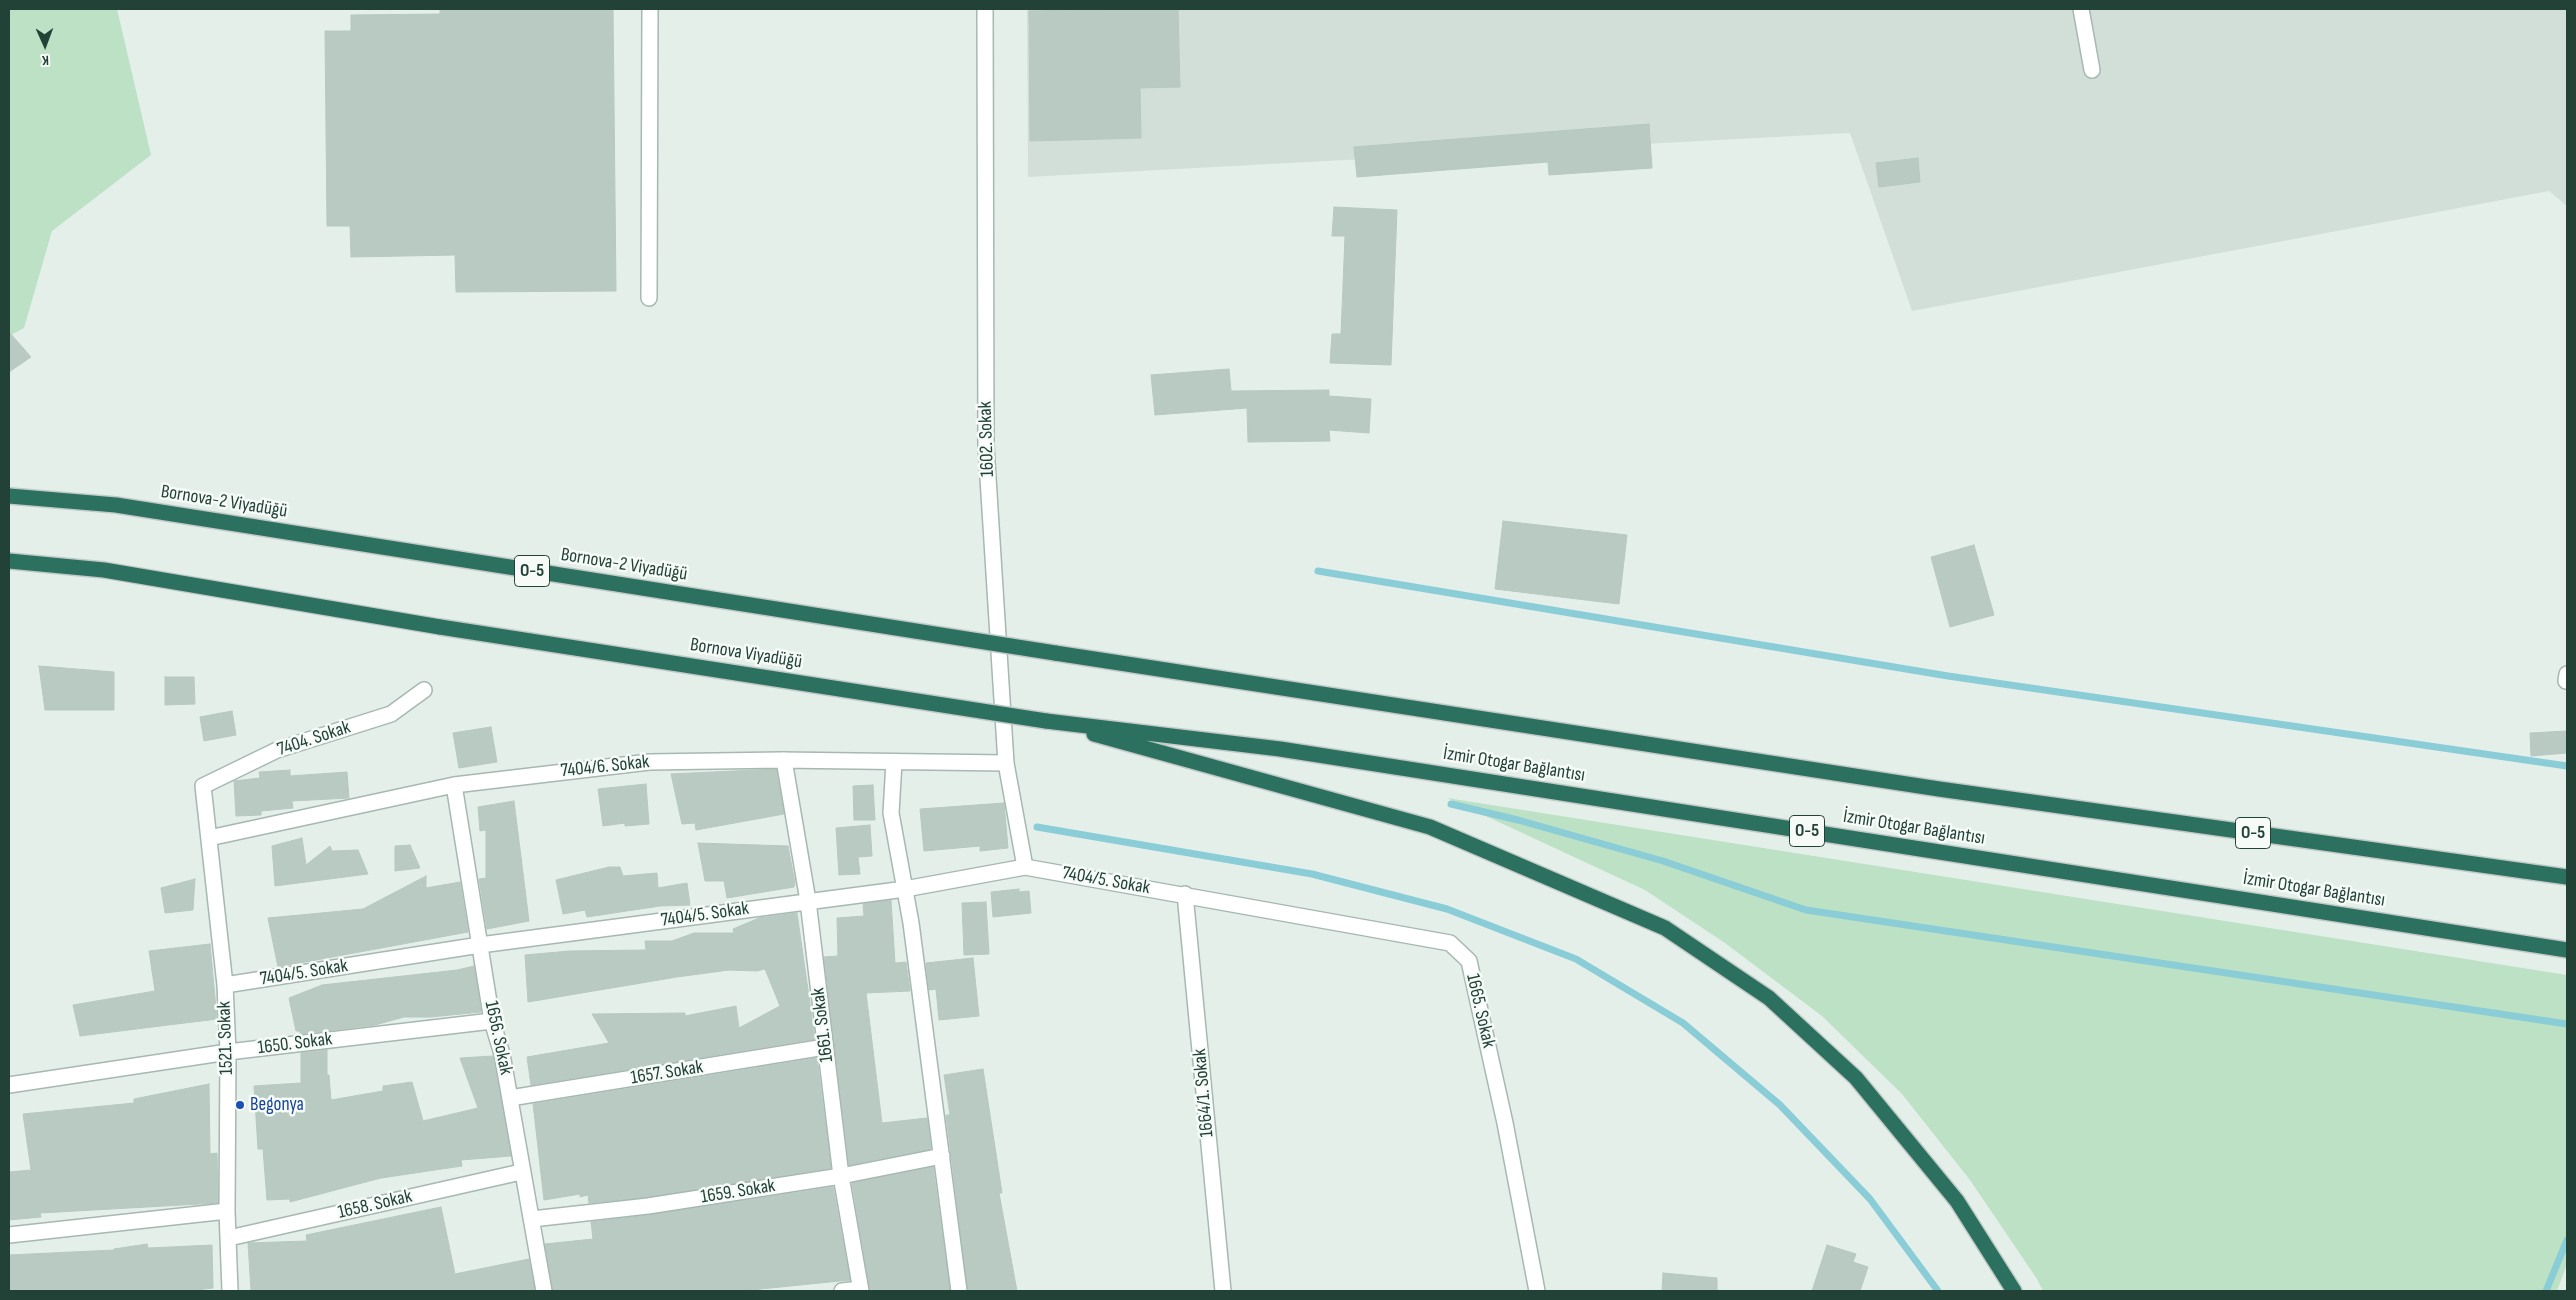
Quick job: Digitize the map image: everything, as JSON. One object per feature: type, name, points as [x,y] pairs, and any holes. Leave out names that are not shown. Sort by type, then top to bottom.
[{"type":"highway","name":"Bornova-2 Viyadüğü","points":[[9,496],[116,505],[1054,653],[1939,789],[2567,877]]},
{"type":"highway","name":"Bornova Viyadüğü","points":[[9,561],[104,570],[440,627],[1046,721]]},
{"type":"highway","name":"İzmir Otogar Bağlantısı","points":[[1046,721],[1280,749],[2567,950]]},
{"type":"highway","points":[[1046,721],[1430,827],[1665,928],[1769,998],[1856,1078],[1957,1202],[2014,1291]]},
{"type":"street","points":[[649,298],[650,9]]},
{"type":"street","name":"1602. Sokak","points":[[985,9],[986,446],[1006,763],[1025,867]]},
{"type":"street","points":[[2081,9],[2092,70]]},
{"type":"street","name":"7404. Sokak","points":[[203,786],[277,750],[392,714],[424,690]]},
{"type":"street","name":"7404/6. Sokak","points":[[209,838],[454,785],[671,760],[1006,763]]},
{"type":"street","name":"1661. Sokak","points":[[784,760],[808,901],[841,1176],[860,1290]]},
{"type":"street","points":[[894,762],[891,813],[905,889],[959,1291]]},
{"type":"street","name":"1656. Sokak","points":[[454,785],[492,1021],[502,1054],[521,1172],[532,1218],[544,1291]]},
{"type":"street","name":"1521. Sokak","points":[[203,786],[225,985],[228,1052],[227,1211],[230,1291]]},
{"type":"street","name":"7404/5. Sokak","points":[[225,985],[480,945],[905,889],[1025,867],[1185,894]]},
{"type":"street","name":"1664/1. Sokak","points":[[1185,894],[1223,1291]]},
{"type":"street","name":"1665. Sokak","points":[[1185,894],[1450,943],[1468,961],[1506,1123],[1537,1291]]},
{"type":"street","name":"1650. Sokak","points":[[9,1086],[228,1052],[492,1021]]},
{"type":"street","name":"1657. Sokak","points":[[510,1098],[825,1047]]},
{"type":"street","name":"1659. Sokak","points":[[532,1218],[648,1206],[841,1176],[942,1156]]},
{"type":"street","name":"1658. Sokak","points":[[229,1238],[521,1172]]},
{"type":"street","points":[[9,1235],[227,1211]]},
{"type":"street","points":[[842,1291],[860,1290]]},
{"type":"shaded area","points":[[1027,9],[2567,9],[2567,206],[2549,191],[1912,311],[1850,133],[1028,177]]},
{"type":"green space","points":[[9,9],[117,9],[151,155],[52,231],[24,328],[9,336]]},
{"type":"green space","points":[[1447,798],[2567,975],[2567,1264],[2557,1291],[2043,1291],[2037,1279],[1970,1180],[1902,1094],[1822,1016],[1725,943],[1645,890]]},
{"type":"building","points":[[440,9],[613,9],[616,291],[456,292],[455,255],[351,257],[350,226],[327,226],[325,31],[351,31],[351,15],[440,14]]},
{"type":"building","points":[[1178,9],[1180,87],[1140,88],[1141,138],[1030,141],[1029,11]]},
{"type":"building","points":[[1649,124],[1652,168],[1549,175],[1548,162],[1357,177],[1354,147]]},
{"type":"building","points":[[1918,158],[1920,182],[1879,187],[1876,163]]},
{"type":"building","points":[[1334,207],[1397,210],[1391,365],[1330,363],[1332,334],[1341,334],[1345,236],[1332,236]]},
{"type":"building","points":[[9,332],[31,357],[9,372]]},
{"type":"building","points":[[1229,369],[1231,391],[1329,390],[1329,396],[1371,399],[1369,433],[1329,430],[1330,441],[1248,442],[1247,408],[1155,415],[1151,375]]},
{"type":"building","points":[[1503,521],[1627,535],[1619,604],[1495,589]]},
{"type":"building","points":[[1974,545],[1994,615],[1950,627],[1931,557]]},
{"type":"building","points":[[39,666],[114,672],[114,710],[45,710]]},
{"type":"building","points":[[165,677],[194,677],[195,704],[165,705]]},
{"type":"building","points":[[232,711],[236,735],[204,741],[200,717]]},
{"type":"building","points":[[491,727],[497,762],[459,768],[453,733]]},
{"type":"building","points":[[2567,731],[2567,753],[2531,756],[2530,733]]},
{"type":"building","points":[[776,769],[784,814],[696,830],[695,823],[682,824],[671,774]]},
{"type":"building","points":[[290,770],[290,776],[347,772],[349,798],[292,801],[293,808],[261,811],[261,815],[236,816],[234,781],[260,778],[259,772]]},
{"type":"building","points":[[646,784],[649,824],[625,826],[625,823],[603,826],[598,789]]},
{"type":"building","points":[[873,785],[875,820],[854,820],[853,786]]},
{"type":"building","points":[[514,801],[529,921],[487,929],[479,879],[486,878],[486,830],[480,831],[478,807]]},
{"type":"building","points":[[1004,803],[1008,848],[980,851],[980,846],[924,851],[920,809]]},
{"type":"building","points":[[870,825],[872,856],[858,857],[860,874],[839,875],[836,828]]},
{"type":"building","points":[[302,838],[306,865],[330,846],[332,851],[358,850],[368,874],[275,886],[272,846]]},
{"type":"building","points":[[698,843],[788,846],[795,883],[794,887],[727,898],[724,881],[705,881]]},
{"type":"building","points":[[410,845],[420,868],[395,871],[395,846]]},
{"type":"building","points":[[609,867],[620,867],[623,876],[657,873],[658,888],[687,883],[690,905],[660,906],[587,917],[585,910],[563,914],[556,880]]},
{"type":"building","points":[[426,876],[426,888],[460,882],[468,932],[278,967],[268,918],[363,909]]},
{"type":"building","points":[[195,879],[193,910],[165,913],[161,888]]},
{"type":"building","points":[[1019,889],[1019,892],[1029,891],[1031,913],[993,917],[991,892]]},
{"type":"building","points":[[891,900],[895,963],[906,962],[910,991],[866,993],[882,1123],[927,1118],[931,1149],[849,1165],[824,957],[838,956],[837,918],[864,916],[863,904]]},
{"type":"building","points":[[986,902],[989,954],[964,955],[962,903]]},
{"type":"building","points":[[797,913],[815,1039],[531,1085],[527,1057],[609,1043],[592,1014],[685,1013],[685,1016],[736,1006],[739,1028],[780,1006],[765,969],[757,971],[729,970],[677,977],[528,1002],[525,955],[569,951],[646,950],[645,941],[672,941],[694,933],[734,933],[733,929],[759,918]]},
{"type":"building","points":[[210,944],[217,1019],[80,1036],[73,1005],[155,991],[149,951]]},
{"type":"building","points":[[973,958],[979,1016],[939,1020],[936,989],[929,990],[926,963]]},
{"type":"building","points":[[474,966],[481,1012],[431,1017],[404,1017],[375,1025],[300,1034],[300,1031],[296,1031],[289,998],[322,985],[457,970]]},
{"type":"building","points":[[327,1050],[327,1075],[329,1075],[331,1100],[383,1091],[383,1086],[412,1082],[423,1121],[478,1108],[460,1058],[493,1056],[511,1156],[461,1160],[462,1166],[381,1178],[290,1202],[290,1199],[267,1200],[263,1149],[258,1149],[254,1086],[301,1083],[301,1053]]},
{"type":"building","points":[[817,1058],[831,1168],[647,1197],[589,1203],[588,1195],[580,1197],[580,1194],[544,1200],[533,1104]]},
{"type":"building","points":[[983,1069],[1002,1193],[999,1193],[1017,1291],[968,1291],[946,1115],[950,1115],[944,1075]]},
{"type":"building","points":[[209,1084],[210,1154],[217,1153],[218,1203],[40,1213],[41,1217],[9,1220],[9,1172],[31,1170],[23,1114],[134,1103],[134,1099]]},
{"type":"building","points":[[933,1167],[950,1291],[870,1291],[852,1183]]},
{"type":"building","points":[[833,1187],[850,1280],[741,1291],[553,1291],[545,1244],[593,1239],[591,1222]]},
{"type":"building","points":[[441,1207],[455,1274],[529,1259],[535,1291],[251,1291],[248,1243],[307,1241],[306,1235]]},
{"type":"building","points":[[147,1244],[148,1248],[212,1245],[213,1288],[187,1291],[9,1291],[9,1255],[114,1250]]},
{"type":"building","points":[[1827,1245],[1856,1254],[1853,1262],[1868,1267],[1860,1291],[1812,1291]]},
{"type":"building","points":[[1663,1273],[1717,1278],[1717,1291],[1662,1291]]},
{"type":"waterway","points":[[1318,571],[1948,676],[2567,766]]},
{"type":"waterway","points":[[1451,804],[1518,820],[1663,861],[1806,910],[2567,1024]]},
{"type":"waterway","points":[[1037,827],[1312,874],[1447,909],[1576,959],[1683,1023],[1780,1105],[1870,1199],[1938,1291]]},
{"type":"waterway","points":[[2546,1291],[2567,1240]]},
{"type":"place","name":"Begonya","points":[[240,1105]]}]
